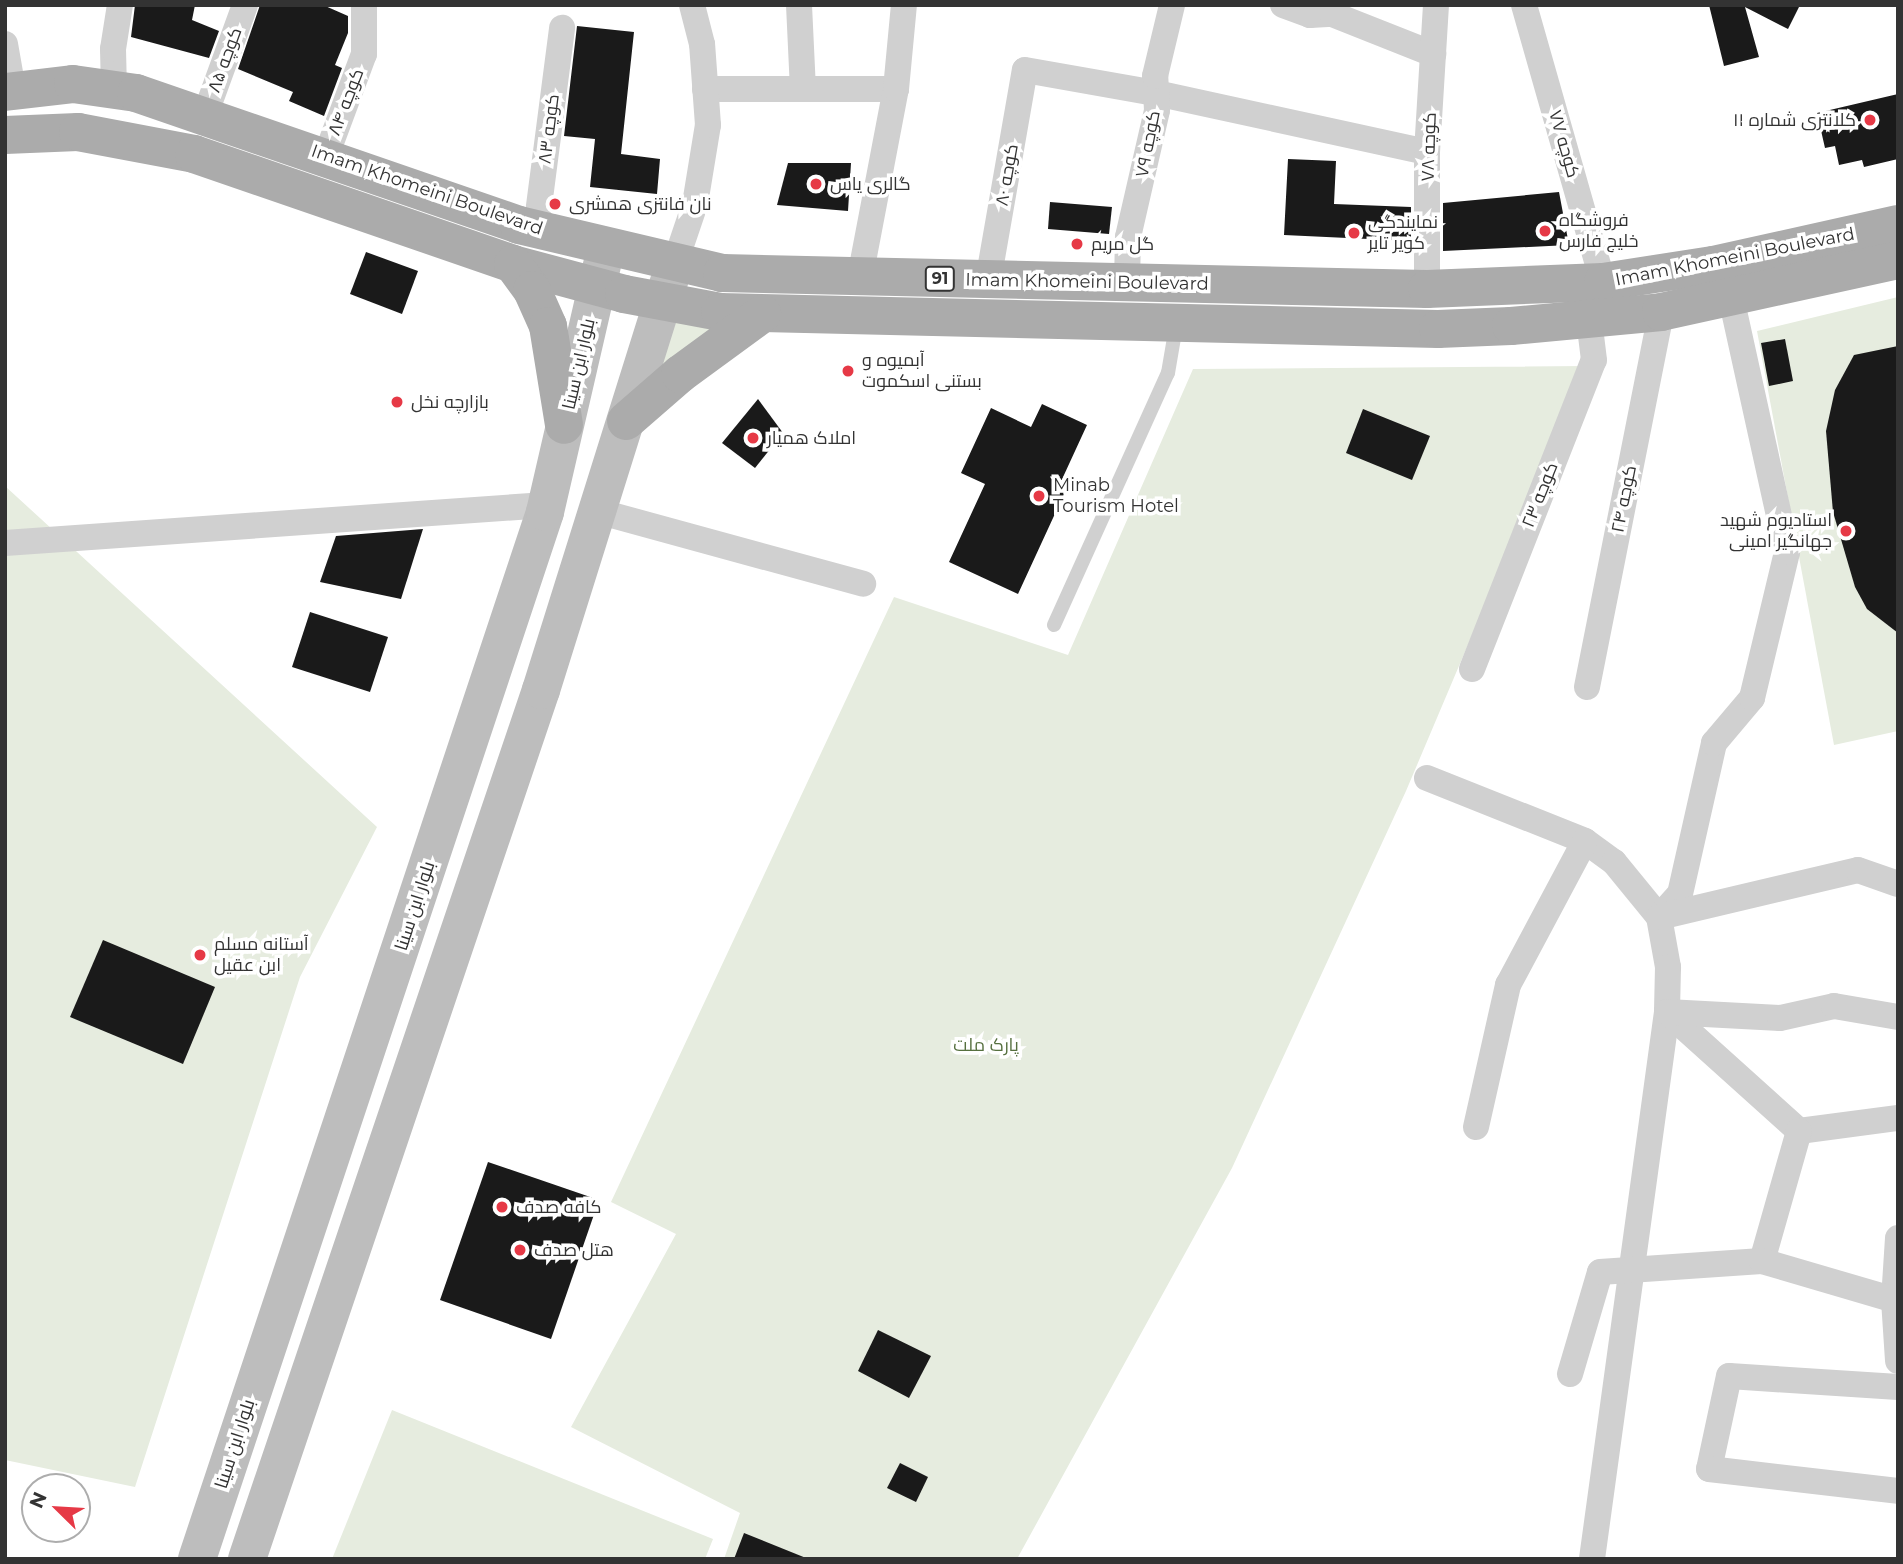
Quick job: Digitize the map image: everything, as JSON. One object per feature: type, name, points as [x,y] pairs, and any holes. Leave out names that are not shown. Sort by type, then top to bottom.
[{"type":"main road","name":"Imam Khomeini Boulevard","points":[[9,91],[73,84],[114,90],[205,115],[536,229],[722,273],[1427,289],[1603,282],[1713,265],[1898,224]]},
{"type":"main road","name":"Imam Khomeini Boulevard","points":[[5,135],[78,132],[194,154],[513,264],[597,287],[720,312],[1438,329],[1661,312],[1898,260]]},
{"type":"main road","name":"بلوار ابن سینا","points":[[197,1559],[546,505],[606,247]]},
{"type":"main road","points":[[247,1559],[541,690],[675,263]]},
{"type":"main road","points":[[513,264],[532,290],[548,327],[564,425]]},
{"type":"main road","points":[[626,421],[762,314]]},
{"type":"street","points":[[114,90],[113,49],[120,5]]},
{"type":"street","name":"کوچه ۸۵","points":[[205,115],[245,5]]},
{"type":"street","name":"کوچه ۸۴","points":[[326,156],[364,54],[364,5]]},
{"type":"street","points":[[675,263],[695,204],[708,125],[702,44],[692,5]]},
{"type":"street","points":[[799,5],[803,89]]},
{"type":"street","points":[[860,277],[896,89],[904,5]]},
{"type":"street","name":"کوچه ۷۹","points":[[1127,283],[1128,237],[1157,110],[1155,76],[1172,5]]},
{"type":"street","points":[[1283,5],[1310,15],[1332,14],[1433,54]]},
{"type":"street","name":"کوچه ۷۸","points":[[1427,289],[1427,152],[1436,5]]},
{"type":"street","name":"کوچه ۷۷","points":[[1524,5],[1603,282]]},
{"type":"street","name":"کوچه ۸۳","points":[[536,229],[562,28]]},
{"type":"street","points":[[5,44],[9,91]]},
{"type":"street","name":"کوچه ۸۰","points":[[988,281],[1025,70],[1156,93]]},
{"type":"street","points":[[705,89],[896,89]]},
{"type":"street","points":[[1156,93],[1427,152]]},
{"type":"street","points":[[1659,917],[1679,894],[1714,743],[1752,698],[1787,552],[1731,297]]},
{"type":"street","name":"کوچه ۲۴","points":[[1587,687],[1661,312]]},
{"type":"street","name":"کوچه ۲۳","points":[[1472,669],[1594,360],[1589,319]]},
{"type":"street","points":[[5,543],[546,505]]},
{"type":"street","points":[[597,511],[863,584]]},
{"type":"street","points":[[1427,778],[1585,841],[1614,862],[1659,917],[1668,967],[1667,1012],[1592,1559]]},
{"type":"street","points":[[1476,1127],[1508,985],[1585,841]]},
{"type":"street","points":[[1659,917],[1858,870],[1898,884]]},
{"type":"street","points":[[1667,1012],[1780,1018],[1835,1006],[1898,1017]]},
{"type":"street","points":[[1667,1012],[1799,1131],[1898,1118]]},
{"type":"street","points":[[1762,1261],[1799,1131]]},
{"type":"street","points":[[1898,1238],[1898,1361]]},
{"type":"street","points":[[1570,1374],[1600,1272],[1762,1261],[1896,1301]]},
{"type":"street","points":[[1898,1387],[1729,1376],[1709,1469],[1898,1491]]},
{"type":"lane","points":[[1054,625],[1168,373],[1177,321]]},
{"type":"green space","name":"استادیوم شهید جهانگیر امینی","points":[[1898,297],[1898,731],[1834,745],[1757,331]]},
{"type":"green space","points":[[667,309],[740,319],[639,399]]},
{"type":"green space","name":"پارک ملت","points":[[1586,366],[1406,791],[1232,1168],[1017,1559],[724,1559],[740,1513],[571,1427],[676,1234],[611,1202],[894,597],[1068,655],[1193,369]]},
{"type":"green space","points":[[5,486],[377,827],[300,977],[135,1487],[91,1478],[91,1473],[68,1473],[5,1460]]},
{"type":"green space","points":[[392,1410],[713,1539],[705,1559],[332,1559]]},
{"type":"building","points":[[135,5],[195,5],[192,20],[219,31],[209,58],[131,37]]},
{"type":"building","points":[[260,5],[323,5],[348,16],[348,33],[335,65],[342,68],[324,116],[289,101],[293,92],[238,69]]},
{"type":"building","points":[[1709,5],[1800,5],[1788,29],[1745,7],[1759,57],[1724,66]]},
{"type":"building","points":[[577,26],[634,32],[621,154],[660,159],[657,194],[590,187],[595,139],[564,136]]},
{"type":"building","points":[[1898,94],[1898,159],[1864,167],[1862,160],[1839,165],[1835,146],[1825,148],[1817,113]]},
{"type":"building","points":[[1288,159],[1336,161],[1334,204],[1411,207],[1411,241],[1284,235]]},
{"type":"building","name":"گالری یاس","points":[[788,163],[851,163],[848,211],[777,205]]},
{"type":"building","points":[[1559,192],[1569,245],[1443,251],[1443,203]]},
{"type":"building","points":[[1050,202],[1112,207],[1109,234],[1048,229]]},
{"type":"building","points":[[366,252],[418,271],[402,314],[350,294]]},
{"type":"building","points":[[1785,339],[1793,381],[1769,386],[1761,343]]},
{"type":"building","points":[[1898,346],[1898,633],[1867,609],[1855,587],[1833,512],[1826,431],[1835,390],[1854,355]]},
{"type":"building","name":"املاک همیار","points":[[758,399],[783,433],[755,468],[722,443]]},
{"type":"building","points":[[1042,404],[1087,425],[1058,488],[1065,492],[1018,594],[949,562],[985,484],[961,473],[991,408],[1031,427]]},
{"type":"building","points":[[1363,409],[1430,436],[1412,480],[1346,453]]},
{"type":"building","points":[[423,529],[401,599],[320,582],[336,536]]},
{"type":"building","points":[[310,612],[388,637],[370,692],[292,667]]},
{"type":"building","points":[[103,940],[215,987],[183,1064],[70,1017]]},
{"type":"building","name":"هتل صدف","points":[[488,1162],[599,1200],[551,1339],[440,1300]]},
{"type":"building","points":[[878,1330],[931,1356],[909,1398],[858,1371]]},
{"type":"building","points":[[900,1463],[928,1477],[916,1502],[887,1488]]},
{"type":"building","points":[[744,1533],[806,1558],[806,1559],[734,1559]]},
{"type":"place","name":"کلانتری شماره ۱۱","points":[[1870,120]]},
{"type":"place","name":"گالری یاس","points":[[816,184]]},
{"type":"place","name":"نان فانتزی همشری","points":[[555,204]]},
{"type":"place","name":"فروشگاه خلیج فارس","points":[[1545,231]]},
{"type":"place","name":"نمایندگی کویر تایر","points":[[1354,233]]},
{"type":"place","name":"گل مریم","points":[[1077,244]]},
{"type":"place","name":"آبمیوه و بستنی اسکموت","points":[[848,371]]},
{"type":"place","name":"بازارچه نخل","points":[[397,402]]},
{"type":"place","name":"املاک همیار","points":[[753,438]]},
{"type":"place","name":"Minab Tourism Hotel","points":[[1039,496]]},
{"type":"place","name":"استادیوم شهید جهانگیر امینی","points":[[1846,531]]},
{"type":"place","name":"آستانه مسلم ابن عقیل","points":[[200,955]]},
{"type":"place","name":"کافه صدف","points":[[502,1207]]},
{"type":"place","name":"هتل صدف","points":[[520,1250]]}]
